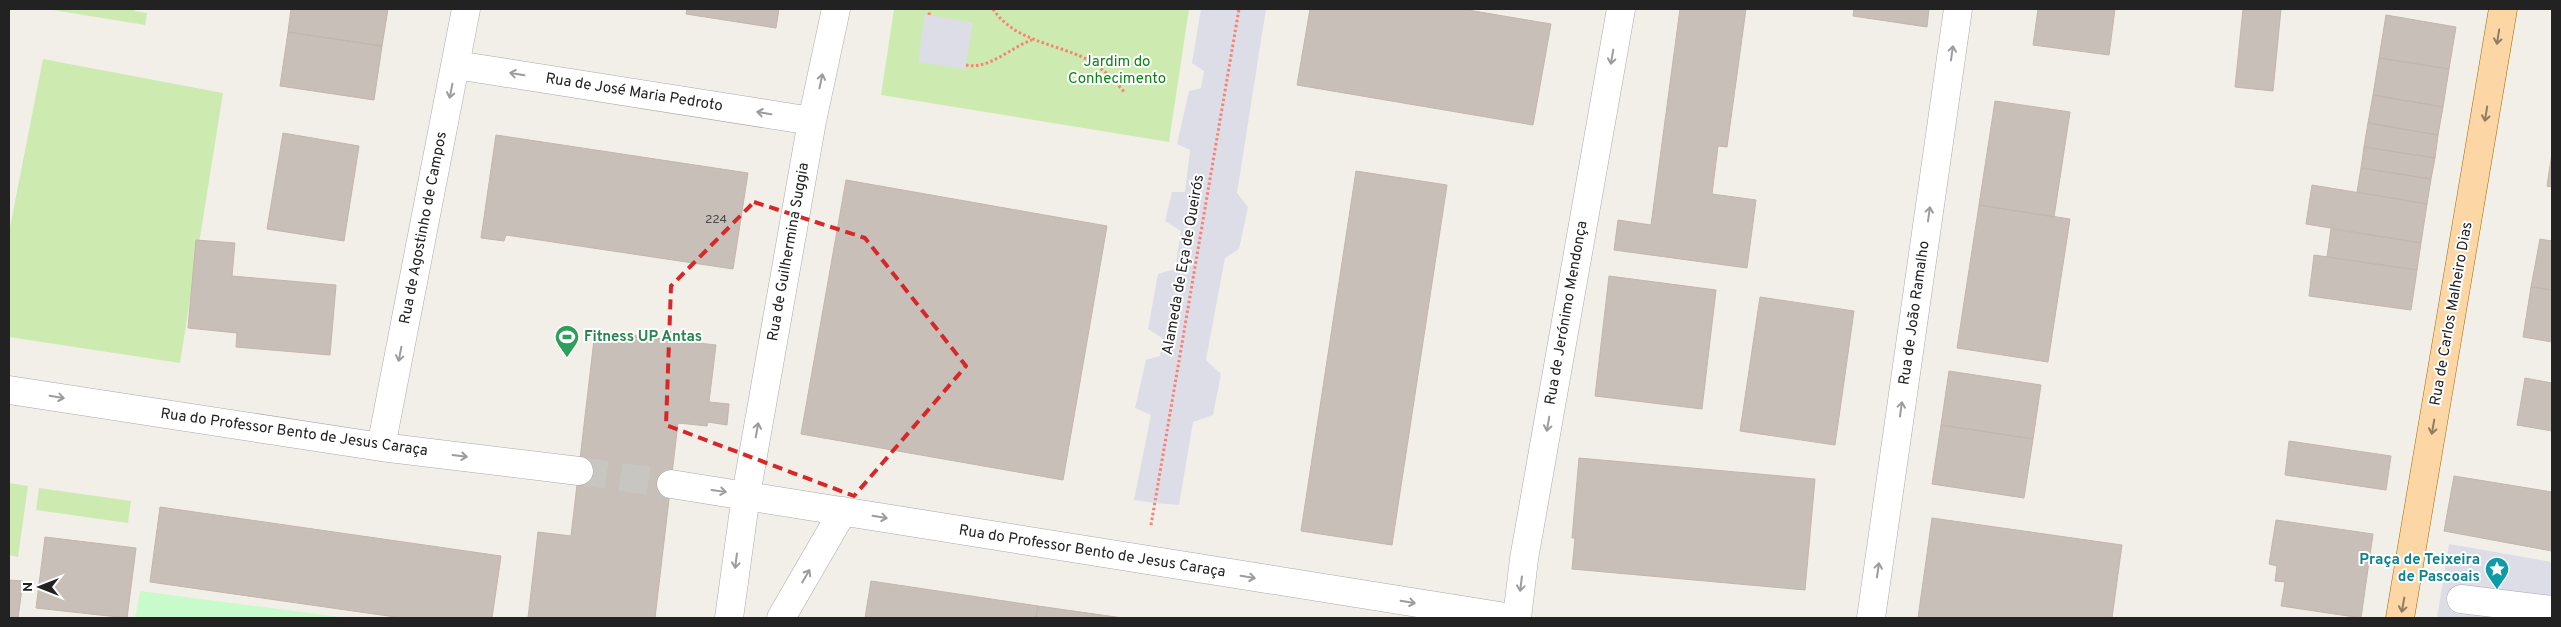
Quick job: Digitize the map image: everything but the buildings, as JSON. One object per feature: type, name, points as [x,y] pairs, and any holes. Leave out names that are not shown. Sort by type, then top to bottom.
[{"type":"main road","name":"Rua de Carlos Malheiro Dias","points":[[2400,618],[2503,9]]},
{"type":"street","name":"Rua de Agostinho de Campos","points":[[381,447],[466,9]]},
{"type":"street","name":"Rua de Guilhermina Suggia","points":[[729,618],[746,495],[812,121],[836,9]]},
{"type":"street","name":"Rua de Jerónimo Mendonça","points":[[1517,618],[1524,559],[1620,9]]},
{"type":"street","name":"Rua de João Ramalho","points":[[1871,618],[1958,9]]},
{"type":"street","name":"Rua de José Maria Pedroto","points":[[456,64],[812,121]]},
{"type":"street","name":"Rua do Professor Bento de Jesus Caraça","points":[[9,390],[381,447],[579,471]]},
{"type":"street","name":"Rua do Professor Bento de Jesus Caraça","points":[[671,484],[1512,618]]},
{"type":"street","points":[[781,618],[843,511]]},
{"type":"street","points":[[2461,599],[2552,610]]},
{"type":"path","points":[[929,15],[930,9]]},
{"type":"path","points":[[993,9],[1014,30],[1033,40],[1081,56],[1100,67],[1125,93]]},
{"type":"path","name":"Alameda de Eça de Queirós","points":[[1151,525],[1239,9]]},
{"type":"path","points":[[966,64],[983,64],[1020,44],[1033,40]]},
{"type":"highlighted area","points":[[754,202],[865,238],[966,366],[854,496],[666,425],[671,286]]},
{"type":"green space","points":[[47,9],[135,9],[135,11],[147,13],[145,25]]},
{"type":"green space","name":"Jardim do Conhecimento","points":[[894,9],[1189,9],[1169,142],[881,95]]},
{"type":"green space","points":[[43,59],[223,93],[180,363],[9,337],[9,232]]},
{"type":"green space","points":[[9,483],[28,486],[18,557],[9,555]]},
{"type":"green space","points":[[39,488],[131,501],[128,523],[36,510]]},
{"type":"green space","points":[[140,591],[347,618],[135,618]]},
{"type":"shaded area","points":[[1201,9],[1266,9],[1237,193],[1248,207],[1239,249],[1225,258],[1206,360],[1221,374],[1213,415],[1193,422],[1179,505],[1134,500],[1151,415],[1135,408],[1146,360],[1160,356],[1162,338],[1148,329],[1158,274],[1175,269],[1181,231],[1165,221],[1172,192],[1185,192],[1190,150],[1177,144],[1189,91],[1201,88],[1204,71],[1192,63]]},
{"type":"shaded area","points":[[925,14],[973,23],[965,69],[918,62]]},
{"type":"shaded area","name":"Praça de Teixeira de Pascoais","points":[[2449,544],[2552,562],[2552,618],[2437,618]]},
{"type":"tunnel","points":[[579,471],[671,484]]},
{"type":"place","name":"Fitness UP Antas","points":[[567,358]]},
{"type":"place","name":"Praça de Teixeira de Pascoais","points":[[2497,590]]}]
